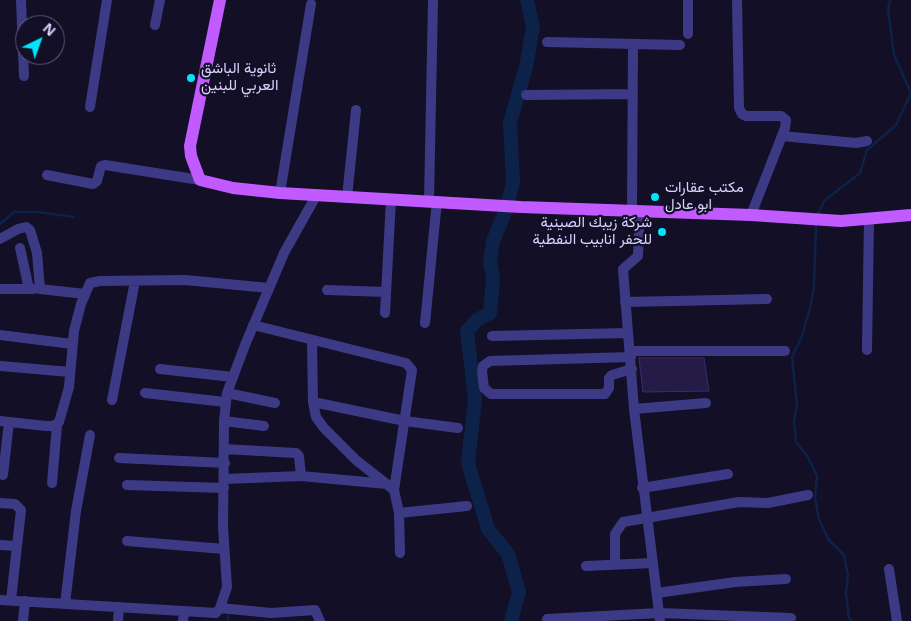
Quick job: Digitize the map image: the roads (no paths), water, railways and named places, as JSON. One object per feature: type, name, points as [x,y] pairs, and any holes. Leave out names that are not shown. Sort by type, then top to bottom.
[{"type":"main road","points":[[220,0],[190,146],[191,156],[200,180],[233,188],[280,193],[520,207],[636,210],[830,220],[911,215]]},
{"type":"street","points":[[21,0],[24,76]]},
{"type":"street","points":[[90,107],[107,0]]},
{"type":"street","points":[[155,25],[160,0]]},
{"type":"street","points":[[425,323],[433,201],[433,0]]},
{"type":"street","points":[[688,0],[688,34]]},
{"type":"street","points":[[737,0],[739,108],[742,114],[746,116],[781,116],[786,120],[782,136],[751,215]]},
{"type":"street","points":[[280,193],[311,4]]},
{"type":"street","points":[[547,42],[680,46]]},
{"type":"street","points":[[633,44],[638,256],[623,270],[642,488],[659,617]]},
{"type":"street","points":[[526,95],[633,94]]},
{"type":"street","points":[[347,197],[356,110]]},
{"type":"street","points":[[782,136],[856,142],[867,141]]},
{"type":"street","points":[[47,175],[92,184],[97,181],[101,166],[105,165],[200,180]]},
{"type":"street","points":[[0,600],[119,607],[184,616],[216,613],[220,608],[227,587],[224,549],[224,421],[226,398],[253,325],[284,253],[316,196]]},
{"type":"street","points":[[385,313],[390,199]]},
{"type":"street","points":[[867,350],[869,218]]},
{"type":"street","points":[[0,239],[18,229],[26,227],[30,230],[37,253],[35,289]]},
{"type":"street","points":[[20,248],[35,289]]},
{"type":"street","points":[[52,483],[57,425],[67,402],[72,344],[85,294],[90,284],[94,282],[135,280],[185,280],[269,288]]},
{"type":"street","points":[[112,400],[135,280]]},
{"type":"street","points":[[0,289],[35,289],[85,294]]},
{"type":"street","points":[[327,290],[386,292]]},
{"type":"street","points":[[625,302],[767,299]]},
{"type":"street","points":[[253,325],[406,363],[412,370],[405,421],[391,487],[399,513],[400,553]]},
{"type":"street","points":[[492,336],[628,333]]},
{"type":"street","points":[[0,335],[72,344]]},
{"type":"street","points":[[312,341],[312,402],[316,417],[324,428],[356,460],[391,487]]},
{"type":"street","points":[[632,369],[612,375],[609,378],[609,388],[605,394],[491,394],[484,388],[482,371],[486,363],[490,361],[631,354],[785,351]]},
{"type":"street","points":[[0,366],[70,372]]},
{"type":"street","points":[[160,369],[233,377]]},
{"type":"street","points":[[145,393],[275,403]]},
{"type":"street","points":[[312,402],[405,421],[458,428]]},
{"type":"street","points":[[634,409],[706,403]]},
{"type":"street","points":[[224,421],[264,426]]},
{"type":"street","points":[[3,475],[4,422],[46,426],[57,425]]},
{"type":"street","points":[[65,604],[76,511],[90,435]]},
{"type":"street","points":[[224,449],[296,453],[299,456],[301,476]]},
{"type":"street","points":[[118,458],[225,463]]},
{"type":"street","points":[[642,488],[728,474]]},
{"type":"street","points":[[127,485],[224,483],[301,476],[391,487]]},
{"type":"street","points":[[615,564],[615,534],[623,522],[646,516],[740,502],[768,503],[808,495]]},
{"type":"street","points":[[0,504],[15,504],[22,510],[11,600]]},
{"type":"street","points":[[399,513],[467,506]]},
{"type":"street","points":[[127,541],[224,549]]},
{"type":"street","points":[[0,545],[17,546]]},
{"type":"street","points":[[586,566],[653,562]]},
{"type":"street","points":[[889,569],[897,621]]},
{"type":"street","points":[[657,593],[735,582],[786,579]]},
{"type":"street","points":[[23,621],[25,601]]},
{"type":"street","points":[[118,621],[119,607]]},
{"type":"street","points":[[220,608],[271,613],[316,610],[320,621]]},
{"type":"street","points":[[546,619],[659,617],[791,618]]},
{"type":"waterway","points":[[511,621],[519,592],[508,554],[488,529],[468,463],[475,400],[467,331],[477,320],[490,313],[493,278],[490,261],[493,241],[506,210],[513,182],[510,123],[526,67],[533,27],[527,0]]},
{"type":"waterway","points":[[817,216],[824,201],[860,173],[867,150],[896,125],[911,93],[894,55],[888,9],[890,0]]},
{"type":"waterway","points":[[0,224],[14,212],[38,212],[74,217]]},
{"type":"waterway","points":[[816,224],[814,286],[802,336],[792,357],[797,405],[794,421],[796,442],[808,457],[817,476],[815,498],[819,519],[828,539],[844,555],[848,575],[846,593],[849,618],[852,621]]},
{"type":"waterway","points":[[228,613],[228,621]]},
{"type":"place","name":"ثانوية الباشق العربي للبنين","points":[[191,78]]},
{"type":"place","name":"مكتب عقارات ابو عادل","points":[[655,197]]},
{"type":"place","name":"شركة زيبك الصينية للحفر انابيب النفطية","points":[[662,232]]}]
